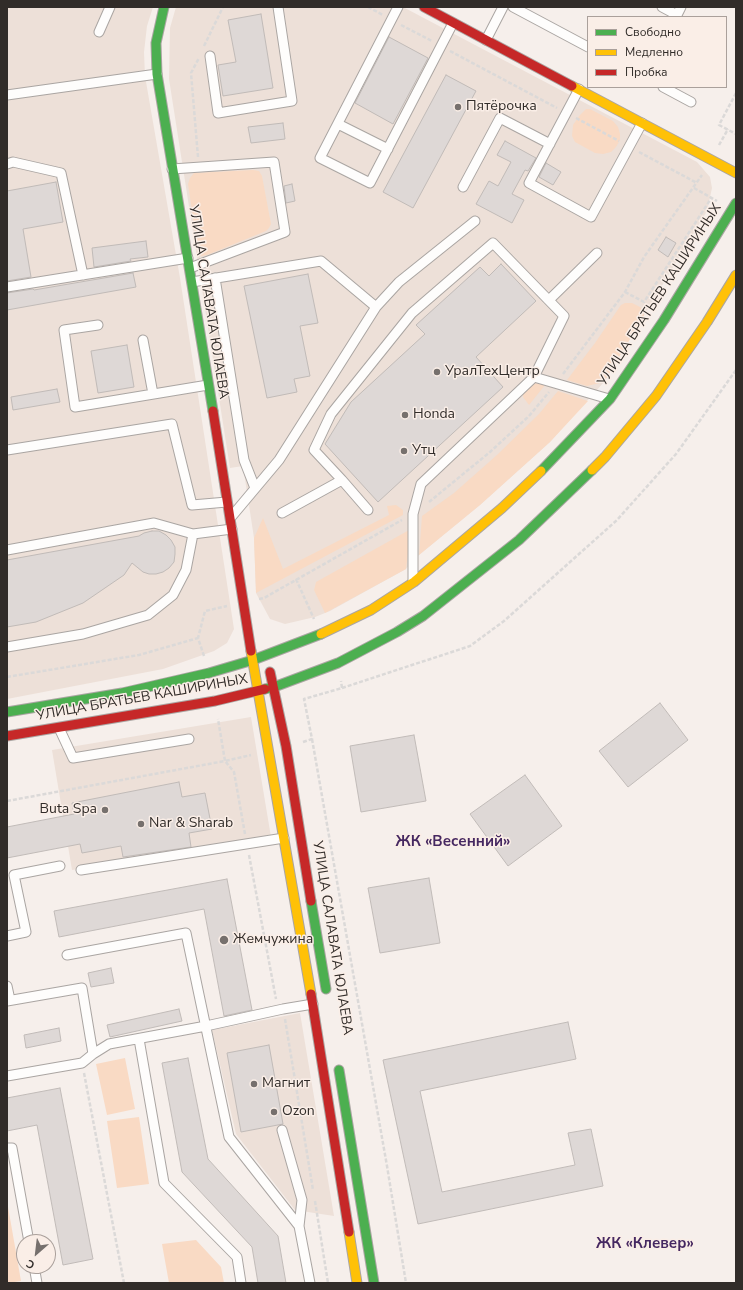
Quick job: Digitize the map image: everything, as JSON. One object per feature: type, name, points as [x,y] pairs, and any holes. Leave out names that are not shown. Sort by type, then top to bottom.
[{"type":"main road","name":"УЛИЦА САЛАВАТА ЮЛАЕВА","points":[[164,7],[156,43],[157,74],[190,268],[243,602],[313,1004],[357,1283]]},
{"type":"main road","points":[[424,7],[736,173]]},
{"type":"main road","name":"УЛИЦА БРАТЬЕВ КАШИРИНЫХ","points":[[7,712],[122,693],[210,673],[253,660],[264,652],[321,634],[371,610],[414,582],[502,508],[552,460],[610,399],[664,320],[736,202]]},
{"type":"main road","name":"УЛИЦА БРАТЬЕВ КАШИРИНЫХ","points":[[7,736],[215,701],[274,687],[338,663],[397,632],[423,616],[519,540],[605,457],[656,396],[707,322],[736,275]]},
{"type":"main road","name":"УЛИЦА САЛАВАТА ЮЛАЕВА","points":[[243,602],[257,632]]},
{"type":"main road","name":"УЛИЦА САЛАВАТА ЮЛАЕВА","points":[[264,652],[274,687],[286,746],[328,1002]]},
{"type":"main road","points":[[26,709],[30,732]]},
{"type":"main road","points":[[338,1064],[374,1283]]},
{"type":"lane","points":[[99,32],[110,7]]},
{"type":"lane","points":[[210,56],[218,113],[292,101],[278,7]]},
{"type":"lane","points":[[398,7],[320,158],[370,183],[453,22]]},
{"type":"lane","points":[[486,40],[503,7]]},
{"type":"lane","points":[[513,7],[587,46]]},
{"type":"lane","points":[[662,7],[677,15],[681,7]]},
{"type":"lane","points":[[7,95],[157,74]]},
{"type":"lane","points":[[665,88],[691,102]]},
{"type":"lane","points":[[579,89],[529,183],[591,217],[642,123]]},
{"type":"lane","points":[[464,186],[500,118],[550,144]]},
{"type":"lane","points":[[338,124],[388,149]]},
{"type":"lane","points":[[7,164],[13,162],[61,173],[83,275]]},
{"type":"lane","points":[[172,169],[274,162],[285,232],[190,268]]},
{"type":"lane","points":[[230,518],[279,460],[376,307],[399,282],[475,221]]},
{"type":"lane","points":[[368,510],[314,450],[331,414],[412,313],[493,243],[564,316],[534,378],[421,484],[412,514],[414,582]]},
{"type":"lane","points":[[549,300],[597,253]]},
{"type":"lane","points":[[7,287],[188,258]]},
{"type":"lane","points":[[192,282],[320,262],[376,307]]},
{"type":"lane","points":[[215,278],[244,460],[255,488]]},
{"type":"lane","points":[[98,325],[64,330],[75,406],[208,385]]},
{"type":"lane","points":[[143,340],[153,394]]},
{"type":"lane","points":[[534,378],[610,399]]},
{"type":"lane","points":[[7,450],[172,424],[192,505],[227,502]]},
{"type":"lane","points":[[282,513],[342,480]]},
{"type":"lane","points":[[7,550],[154,524],[193,534],[232,529]]},
{"type":"lane","points":[[7,647],[83,634],[148,615],[173,595],[186,570],[193,534]]},
{"type":"lane","points":[[60,728],[73,758],[189,739]]},
{"type":"lane","points":[[81,870],[284,838]]},
{"type":"lane","points":[[7,936],[26,932],[14,875],[60,866]]},
{"type":"lane","points":[[67,955],[186,933],[229,1137],[299,1226]]},
{"type":"lane","points":[[7,986],[8,1001],[82,988],[93,1054]]},
{"type":"lane","points":[[7,1076],[82,1063],[109,1044],[313,1004]]},
{"type":"lane","points":[[139,1038],[164,1183],[237,1257],[242,1283]]},
{"type":"lane","points":[[282,1130],[302,1200],[299,1226],[310,1283]]},
{"type":"lane","points":[[7,1148],[12,1148],[28,1234]]},
{"type":"path","points":[[204,47],[223,7]]},
{"type":"path","points":[[368,7],[697,183]]},
{"type":"path","points":[[199,168],[191,73],[201,54]]},
{"type":"path","points":[[736,94],[719,125],[736,134]]},
{"type":"path","points":[[625,292],[644,302],[712,197]]},
{"type":"path","points":[[342,688],[470,646],[504,621],[617,520],[676,454],[736,370]]},
{"type":"path","points":[[7,677],[139,655],[198,638]]},
{"type":"path","points":[[304,699],[387,1166],[406,1283]]},
{"type":"path","points":[[286,746],[312,739]]},
{"type":"path","points":[[82,1063],[124,1283]]},
{"type":"shaded area","points":[[7,7],[153,7],[147,26],[144,52],[145,76],[180,278],[234,629],[227,643],[214,651],[163,669],[7,699]]},
{"type":"shaded area","points":[[176,7],[403,7],[697,162],[710,177],[712,188],[707,211],[604,382],[550,442],[480,505],[419,555],[406,569],[330,611],[315,617],[285,624],[270,619],[256,593],[254,538],[243,466],[230,468],[169,79],[170,28]]},
{"type":"shaded area","points":[[586,109],[590,109],[613,121],[618,127],[620,140],[611,152],[603,154],[595,153],[575,142],[572,136],[573,125]]},
{"type":"shaded area","points":[[259,171],[262,176],[271,224],[269,228],[266,231],[207,255],[201,256],[198,251],[188,184],[190,178],[194,173]]},
{"type":"shaded area","points":[[625,303],[632,303],[640,307],[643,310],[644,316],[604,382],[587,386],[567,380],[621,305]]},
{"type":"shaded area","points":[[534,383],[545,385],[529,405],[523,397],[523,392]]},
{"type":"shaded area","points":[[558,391],[588,401],[550,442],[480,505],[419,555],[422,516],[454,493],[497,455],[539,414]]},
{"type":"shaded area","points":[[396,505],[403,510],[403,515],[256,593],[254,538],[263,518],[283,569],[389,515],[387,506]]},
{"type":"shaded area","points":[[411,529],[406,569],[325,613],[314,590],[316,582]]},
{"type":"shaded area","points":[[251,717],[271,837],[72,870],[52,750]]},
{"type":"shaded area","points":[[300,1013],[334,1216],[295,1210],[236,1134],[212,1030]]},
{"type":"shaded area","points":[[125,1058],[135,1109],[107,1115],[96,1064]]},
{"type":"shaded area","points":[[139,1117],[149,1184],[117,1188],[107,1121]]},
{"type":"shaded area","points":[[7,1201],[16,1252],[16,1274],[20,1274],[21,1281],[7,1283]]},
{"type":"shaded area","points":[[196,1240],[221,1267],[224,1283],[169,1283],[162,1244]]},
{"type":"building","points":[[261,14],[273,88],[223,96],[218,65],[236,62],[228,20]]},
{"type":"building","points":[[389,37],[428,58],[393,124],[355,103]]},
{"type":"building","points":[[446,75],[476,91],[413,208],[383,192]]},
{"type":"building","points":[[283,123],[285,139],[251,143],[248,127]]},
{"type":"building","points":[[505,141],[536,158],[528,171],[525,170],[512,194],[524,200],[512,223],[476,204],[489,181],[498,186],[511,162],[497,155]]},
{"type":"building","points":[[546,163],[561,172],[553,185],[539,177]]},
{"type":"building","points":[[56,182],[63,222],[23,229],[31,277],[7,281],[7,191]]},
{"type":"building","points":[[292,184],[295,201],[286,203],[284,186]]},
{"type":"building","points":[[666,237],[676,243],[668,257],[658,250]]},
{"type":"building","points":[[146,241],[148,257],[130,259],[131,261],[94,267],[92,248]]},
{"type":"building","name":"УралТехЦентр","points":[[501,264],[536,301],[476,357],[503,387],[378,502],[325,444],[351,402],[425,334],[416,325],[480,267],[489,276]]},
{"type":"building","points":[[133,273],[136,287],[7,310],[7,293],[34,290]]},
{"type":"building","points":[[308,274],[318,323],[300,326],[310,376],[294,379],[297,392],[267,398],[244,286]]},
{"type":"building","points":[[127,345],[134,387],[98,393],[91,351]]},
{"type":"building","points":[[57,389],[60,402],[13,410],[11,397]]},
{"type":"building","points":[[152,531],[159,531],[166,535],[175,547],[174,562],[163,572],[149,574],[143,572],[132,563],[124,575],[83,603],[36,622],[7,627],[7,560],[139,536]]},
{"type":"building","points":[[660,703],[688,740],[628,787],[599,751]]},
{"type":"building","points":[[414,735],[426,801],[361,812],[350,746]]},
{"type":"building","points":[[525,775],[562,826],[508,866],[470,814]]},
{"type":"building","points":[[179,782],[182,797],[205,793],[212,829],[189,833],[191,847],[123,857],[121,846],[82,853],[80,844],[7,858],[7,827],[74,814],[72,803]]},
{"type":"building","points":[[429,878],[440,943],[380,953],[368,888]]},
{"type":"building","points":[[227,879],[252,1010],[224,1016],[204,909],[59,937],[54,911]]},
{"type":"building","points":[[111,968],[114,983],[91,987],[88,973]]},
{"type":"building","points":[[179,1009],[182,1021],[110,1037],[107,1025]]},
{"type":"building","points":[[568,1022],[576,1059],[420,1091],[442,1192],[575,1165],[568,1133],[591,1129],[603,1186],[418,1224],[383,1060]]},
{"type":"building","points":[[59,1028],[61,1041],[26,1048],[24,1035]]},
{"type":"building","points":[[269,1045],[283,1124],[241,1132],[227,1053]]},
{"type":"building","points":[[188,1058],[208,1159],[278,1236],[286,1283],[258,1283],[252,1247],[182,1172],[162,1063]]},
{"type":"building","points":[[60,1088],[93,1259],[63,1265],[37,1125],[7,1131],[7,1098]]},
{"type":"traffic: fast","points":[[164,7],[156,43],[157,74],[213,411]]},
{"type":"traffic: fast","points":[[541,471],[610,399],[664,320],[736,203]]},
{"type":"traffic: fast","points":[[265,689],[338,663],[397,632],[423,616],[519,540],[592,470]]},
{"type":"traffic: fast","points":[[7,712],[122,693],[209,673],[253,660],[321,634]]},
{"type":"traffic: fast","points":[[311,901],[326,989]]},
{"type":"traffic: fast","points":[[339,1070],[374,1283]]},
{"type":"traffic: slow","points":[[572,86],[736,173]]},
{"type":"traffic: slow","points":[[592,470],[605,457],[656,396],[707,322],[736,275]]},
{"type":"traffic: slow","points":[[321,634],[371,610],[414,582],[502,508],[541,471]]},
{"type":"traffic: slow","points":[[251,651],[311,994]]},
{"type":"traffic: slow","points":[[349,1232],[357,1283]]},
{"type":"traffic: jam","points":[[424,7],[572,86]]},
{"type":"traffic: jam","points":[[213,411],[251,651]]},
{"type":"traffic: jam","points":[[270,672],[286,746],[311,901]]},
{"type":"traffic: jam","points":[[7,736],[215,701],[265,689]]},
{"type":"traffic: jam","points":[[311,994],[349,1232]]},
{"type":"place","name":"Пятёрочка","points":[[458,107]]},
{"type":"place","name":"УралТехЦентр","points":[[437,372]]},
{"type":"place","name":"Honda","points":[[405,415]]},
{"type":"place","name":"Утц","points":[[404,451]]},
{"type":"place","name":"Buta Spa","points":[[105,810]]},
{"type":"place","name":"Nar & Sharab","points":[[141,824]]},
{"type":"place","name":"Жемчужина","points":[[224,940]]},
{"type":"place","name":"Магнит","points":[[254,1084]]},
{"type":"place","name":"Ozon","points":[[274,1112]]},
{"type":"district","name":"ЖК «Весенний»","points":[[453,842]]},
{"type":"district","name":"ЖК «Клевер»","points":[[645,1244]]}]
